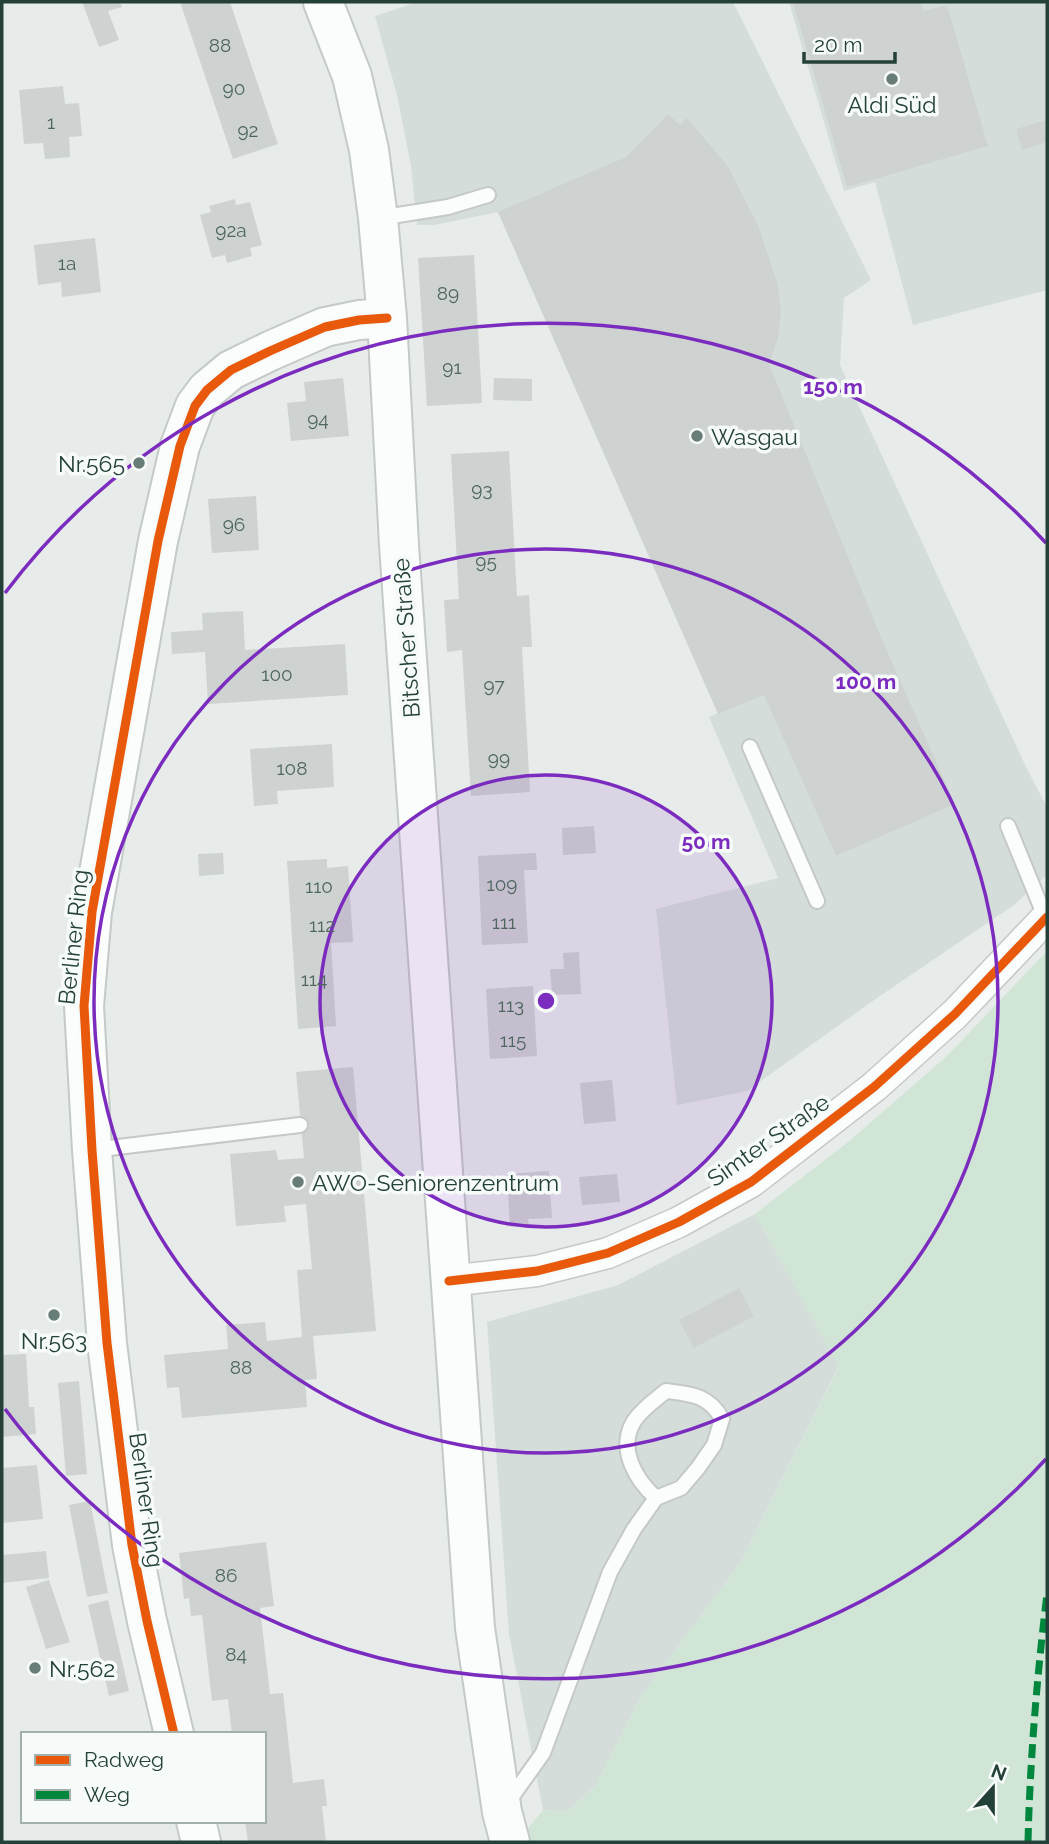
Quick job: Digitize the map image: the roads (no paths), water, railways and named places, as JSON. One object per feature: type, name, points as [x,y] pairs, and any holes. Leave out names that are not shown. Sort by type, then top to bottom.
[{"type":"main road","name":"Bitscher Straße","points":[[323,2],[352,76],[369,150],[378,218],[387,318],[399,545],[449,1281],[475,1628],[506,1827]]},
{"type":"main road","name":"Berliner Ring","points":[[174,1732],[132,1545],[107,1343],[84,1006],[92,912],[158,541],[180,446],[189,420],[207,390],[230,370],[325,327],[387,318]]},
{"type":"main road","points":[[196,1823],[201,1842]]},
{"type":"street","name":"Simter Straße","points":[[449,1281],[537,1271],[608,1253],[679,1223],[751,1182],[874,1087],[955,1014],[1046,918]]},
{"type":"lane","points":[[378,218],[448,207],[488,195]]},
{"type":"lane","points":[[750,747],[817,901]]},
{"type":"lane","points":[[1008,826],[1046,918]]},
{"type":"lane","points":[[92,1150],[300,1125]]},
{"type":"lane","points":[[506,1827],[543,1753],[610,1572],[634,1528],[656,1498],[681,1488],[714,1445],[722,1419],[715,1405],[694,1394],[666,1391],[633,1423],[628,1441],[631,1464],[641,1484],[656,1498]]},
{"type":"place","name":"Aldi Süd","points":[[892,79]]},
{"type":"place","name":"Wasgau","points":[[697,436]]},
{"type":"place","name":"Nr.565","points":[[139,463]]},
{"type":"place","name":"AWO-Seniorenzentrum","points":[[298,1182]]},
{"type":"place","name":"Nr.563","points":[[54,1315]]},
{"type":"place","name":"Nr.562","points":[[35,1668]]}]
